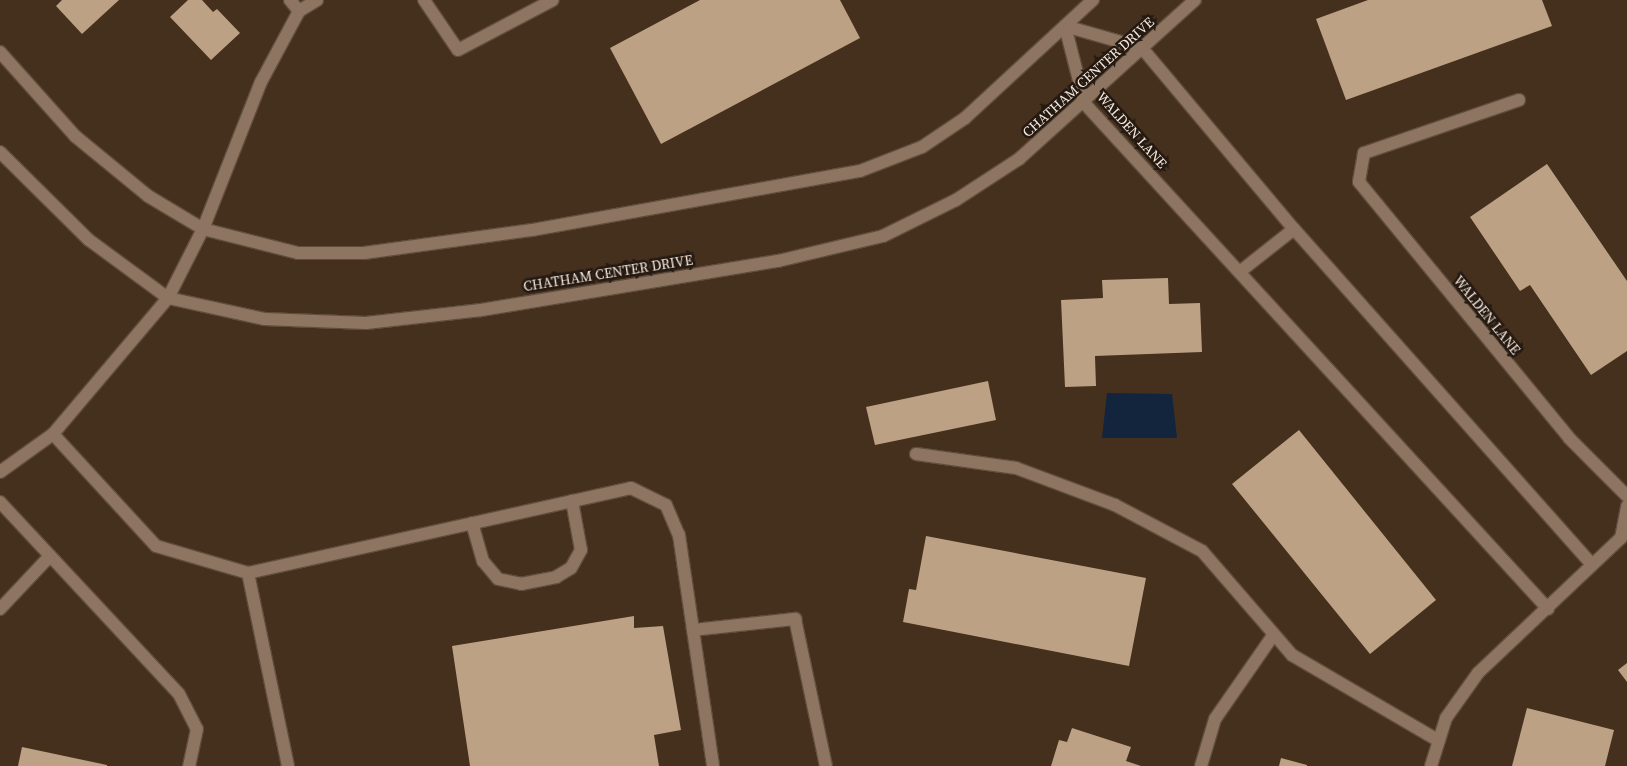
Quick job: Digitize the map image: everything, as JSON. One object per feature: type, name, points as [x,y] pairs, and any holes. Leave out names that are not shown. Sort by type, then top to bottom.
[{"type":"street","points":[[290,0],[299,11]]},
{"type":"street","points":[[0,472],[53,434],[168,298],[203,229],[261,82],[299,11],[317,0]]},
{"type":"street","points":[[424,0],[458,50],[553,0]]},
{"type":"street","points":[[0,52],[75,136],[148,196],[203,229],[298,253],[364,253],[532,230],[860,171],[922,147],[965,118],[1093,0]]},
{"type":"street","name":"CHATHAM CENTER DRIVE","points":[[0,152],[89,240],[168,298],[264,319],[366,323],[481,310],[778,261],[883,236],[956,200],[1019,159],[1085,104],[1142,48],[1195,0]]},
{"type":"street","points":[[1065,26],[1142,48],[1294,229],[1592,565]]},
{"type":"street","name":"WALDEN LANE","points":[[1065,26],[1085,104],[1242,270],[1548,609]]},
{"type":"street","name":"WALDEN LANE","points":[[1520,100],[1364,153],[1359,182],[1568,438],[1627,496]]},
{"type":"street","points":[[1242,270],[1294,229]]},
{"type":"street","points":[[53,434],[156,546],[248,572],[631,488],[666,505],[680,535],[713,766]]},
{"type":"street","points":[[916,454],[1016,468],[1114,505],[1202,551],[1292,655],[1439,741]]},
{"type":"street","points":[[472,523],[483,561],[498,579],[521,584],[556,577],[571,568],[580,550],[572,501]]},
{"type":"street","points":[[0,502],[179,694],[197,729],[189,766]]},
{"type":"street","points":[[1431,766],[1446,718],[1478,673],[1548,609],[1621,538],[1627,506]]},
{"type":"street","points":[[0,609],[50,556]]},
{"type":"street","points":[[248,572],[288,766]]},
{"type":"street","points":[[693,630],[795,620],[826,766]]},
{"type":"street","points":[[1201,766],[1215,719],[1274,634]]},
{"type":"water","points":[[1107,393],[1172,394],[1177,438],[1102,438]]},
{"type":"building","points":[[62,0],[119,0],[82,34],[56,6]]},
{"type":"building","points":[[188,0],[202,0],[213,12],[217,9],[240,33],[211,60],[170,17]]},
{"type":"building","points":[[700,0],[840,0],[860,38],[661,144],[610,48]]},
{"type":"building","points":[[1368,0],[1542,0],[1552,26],[1346,100],[1316,19]]},
{"type":"building","points":[[1547,164],[1627,281],[1627,351],[1591,375],[1530,285],[1520,291],[1470,217]]},
{"type":"building","points":[[1168,278],[1169,304],[1200,303],[1202,352],[1095,356],[1096,386],[1065,387],[1061,300],[1103,298],[1102,280]]},
{"type":"building","points":[[988,381],[996,420],[875,445],[866,407]]},
{"type":"building","points":[[1299,430],[1436,600],[1370,654],[1232,484]]},
{"type":"building","points":[[926,536],[1146,578],[1129,666],[903,622],[909,589],[916,590]]},
{"type":"building","points":[[634,616],[634,628],[663,626],[681,730],[654,735],[659,766],[470,766],[452,646]]},
{"type":"building","points":[[1627,663],[1627,682],[1618,670]]},
{"type":"building","points":[[1527,708],[1614,730],[1605,766],[1512,766]]},
{"type":"building","points":[[1072,728],[1131,747],[1126,761],[1141,766],[1051,766],[1059,740],[1067,742]]},
{"type":"building","points":[[22,747],[107,765],[107,766],[18,766]]},
{"type":"building","points":[[1281,758],[1307,765],[1307,766],[1279,766]]}]
